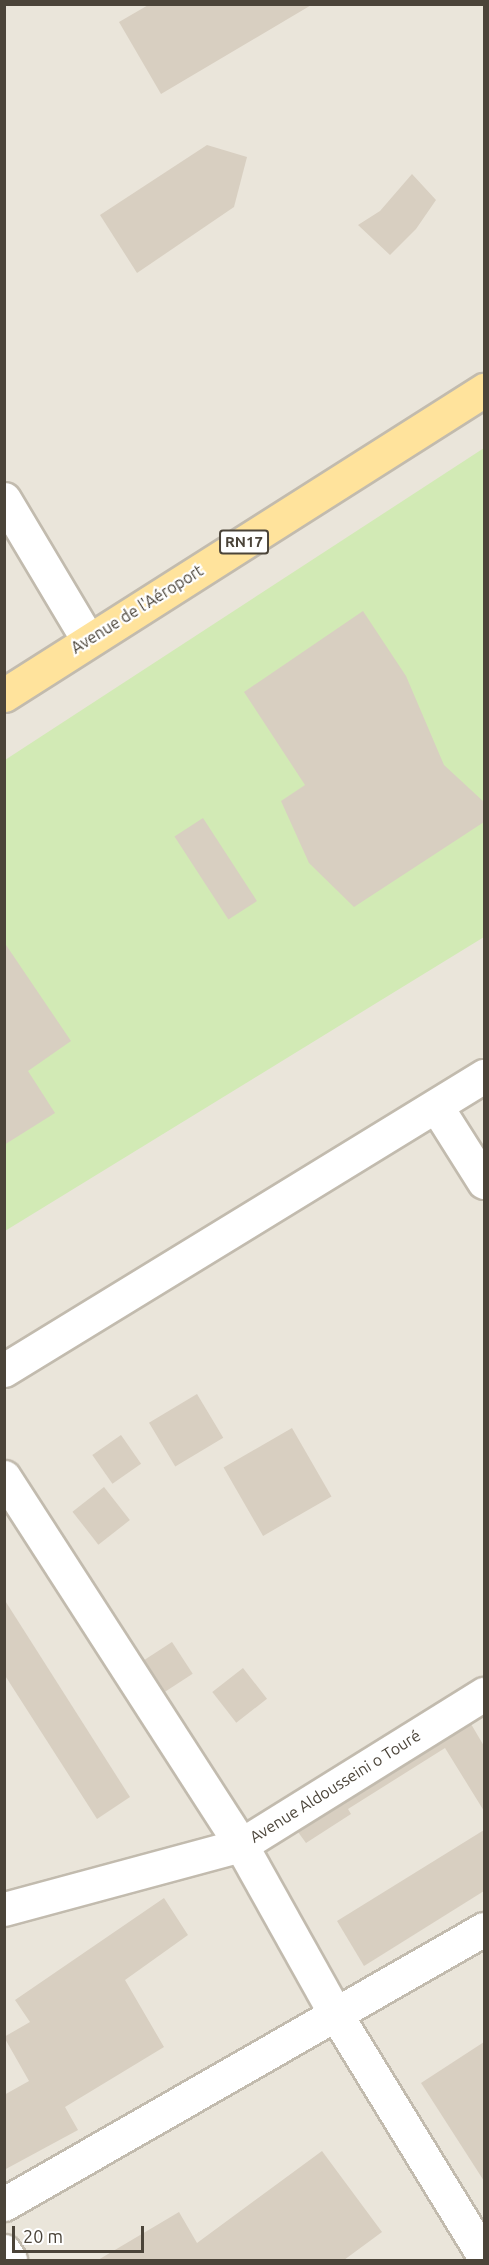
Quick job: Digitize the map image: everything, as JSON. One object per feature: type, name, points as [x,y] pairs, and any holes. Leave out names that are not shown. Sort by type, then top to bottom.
[{"type":"main road","name":"Avenue de l'Aéroport","points":[[4,695],[88,639],[484,390]]},
{"type":"street","points":[[4,499],[88,639]]},
{"type":"street","points":[[4,1370],[484,1076]]},
{"type":"street","points":[[436,1106],[484,1182]]},
{"type":"street","points":[[4,1478],[241,1845],[335,2013],[484,2256]]},
{"type":"street","name":"Avenue Aldousseini o Touré","points":[[4,1909],[241,1845],[484,1694]]},
{"type":"street","points":[[4,2204],[484,1929]]},
{"type":"street","points":[[4,2251],[10,2260]]},
{"type":"shaded area","points":[[5,5],[484,5],[484,2260],[5,2260]]},
{"type":"green space","points":[[484,448],[484,937],[5,1231],[5,760]]},
{"type":"building","points":[[150,4],[313,4],[161,94],[119,22]]},
{"type":"building","points":[[207,145],[247,157],[234,207],[137,273],[100,215]]},
{"type":"building","points":[[412,174],[436,200],[416,229],[390,255],[358,225],[380,211]]},
{"type":"building","points":[[363,611],[406,676],[444,765],[484,802],[484,822],[354,907],[309,863],[281,801],[305,785],[244,692]]},
{"type":"building","points":[[203,818],[257,901],[228,920],[174,837]]},
{"type":"building","points":[[4,942],[71,1041],[28,1071],[55,1113],[4,1145]]},
{"type":"building","points":[[197,1394],[223,1438],[175,1467],[149,1423]]},
{"type":"building","points":[[292,1428],[332,1496],[263,1536],[224,1468]]},
{"type":"building","points":[[121,1435],[141,1464],[112,1484],[92,1455]]},
{"type":"building","points":[[104,1487],[130,1520],[98,1545],[72,1512]]},
{"type":"building","points":[[4,1599],[130,1797],[97,1819],[4,1674]]},
{"type":"building","points":[[172,1642],[193,1674],[165,1692],[144,1660]]},
{"type":"building","points":[[243,1668],[267,1699],[236,1723],[212,1692]]},
{"type":"building","points":[[471,1724],[484,1746],[484,1811],[445,1748],[348,1809],[351,1814],[306,1843],[298,1832]]},
{"type":"building","points":[[484,1830],[484,1891],[364,1966],[337,1921]]},
{"type":"building","points":[[164,1898],[188,1935],[125,1980],[164,2047],[65,2107],[78,2130],[4,2170],[4,2095],[29,2081],[4,2037],[30,2022],[15,2000]]},
{"type":"building","points":[[484,2042],[484,2181],[421,2083]]},
{"type":"building","points":[[322,2151],[382,2232],[344,2260],[98,2260],[179,2212],[197,2243]]}]
